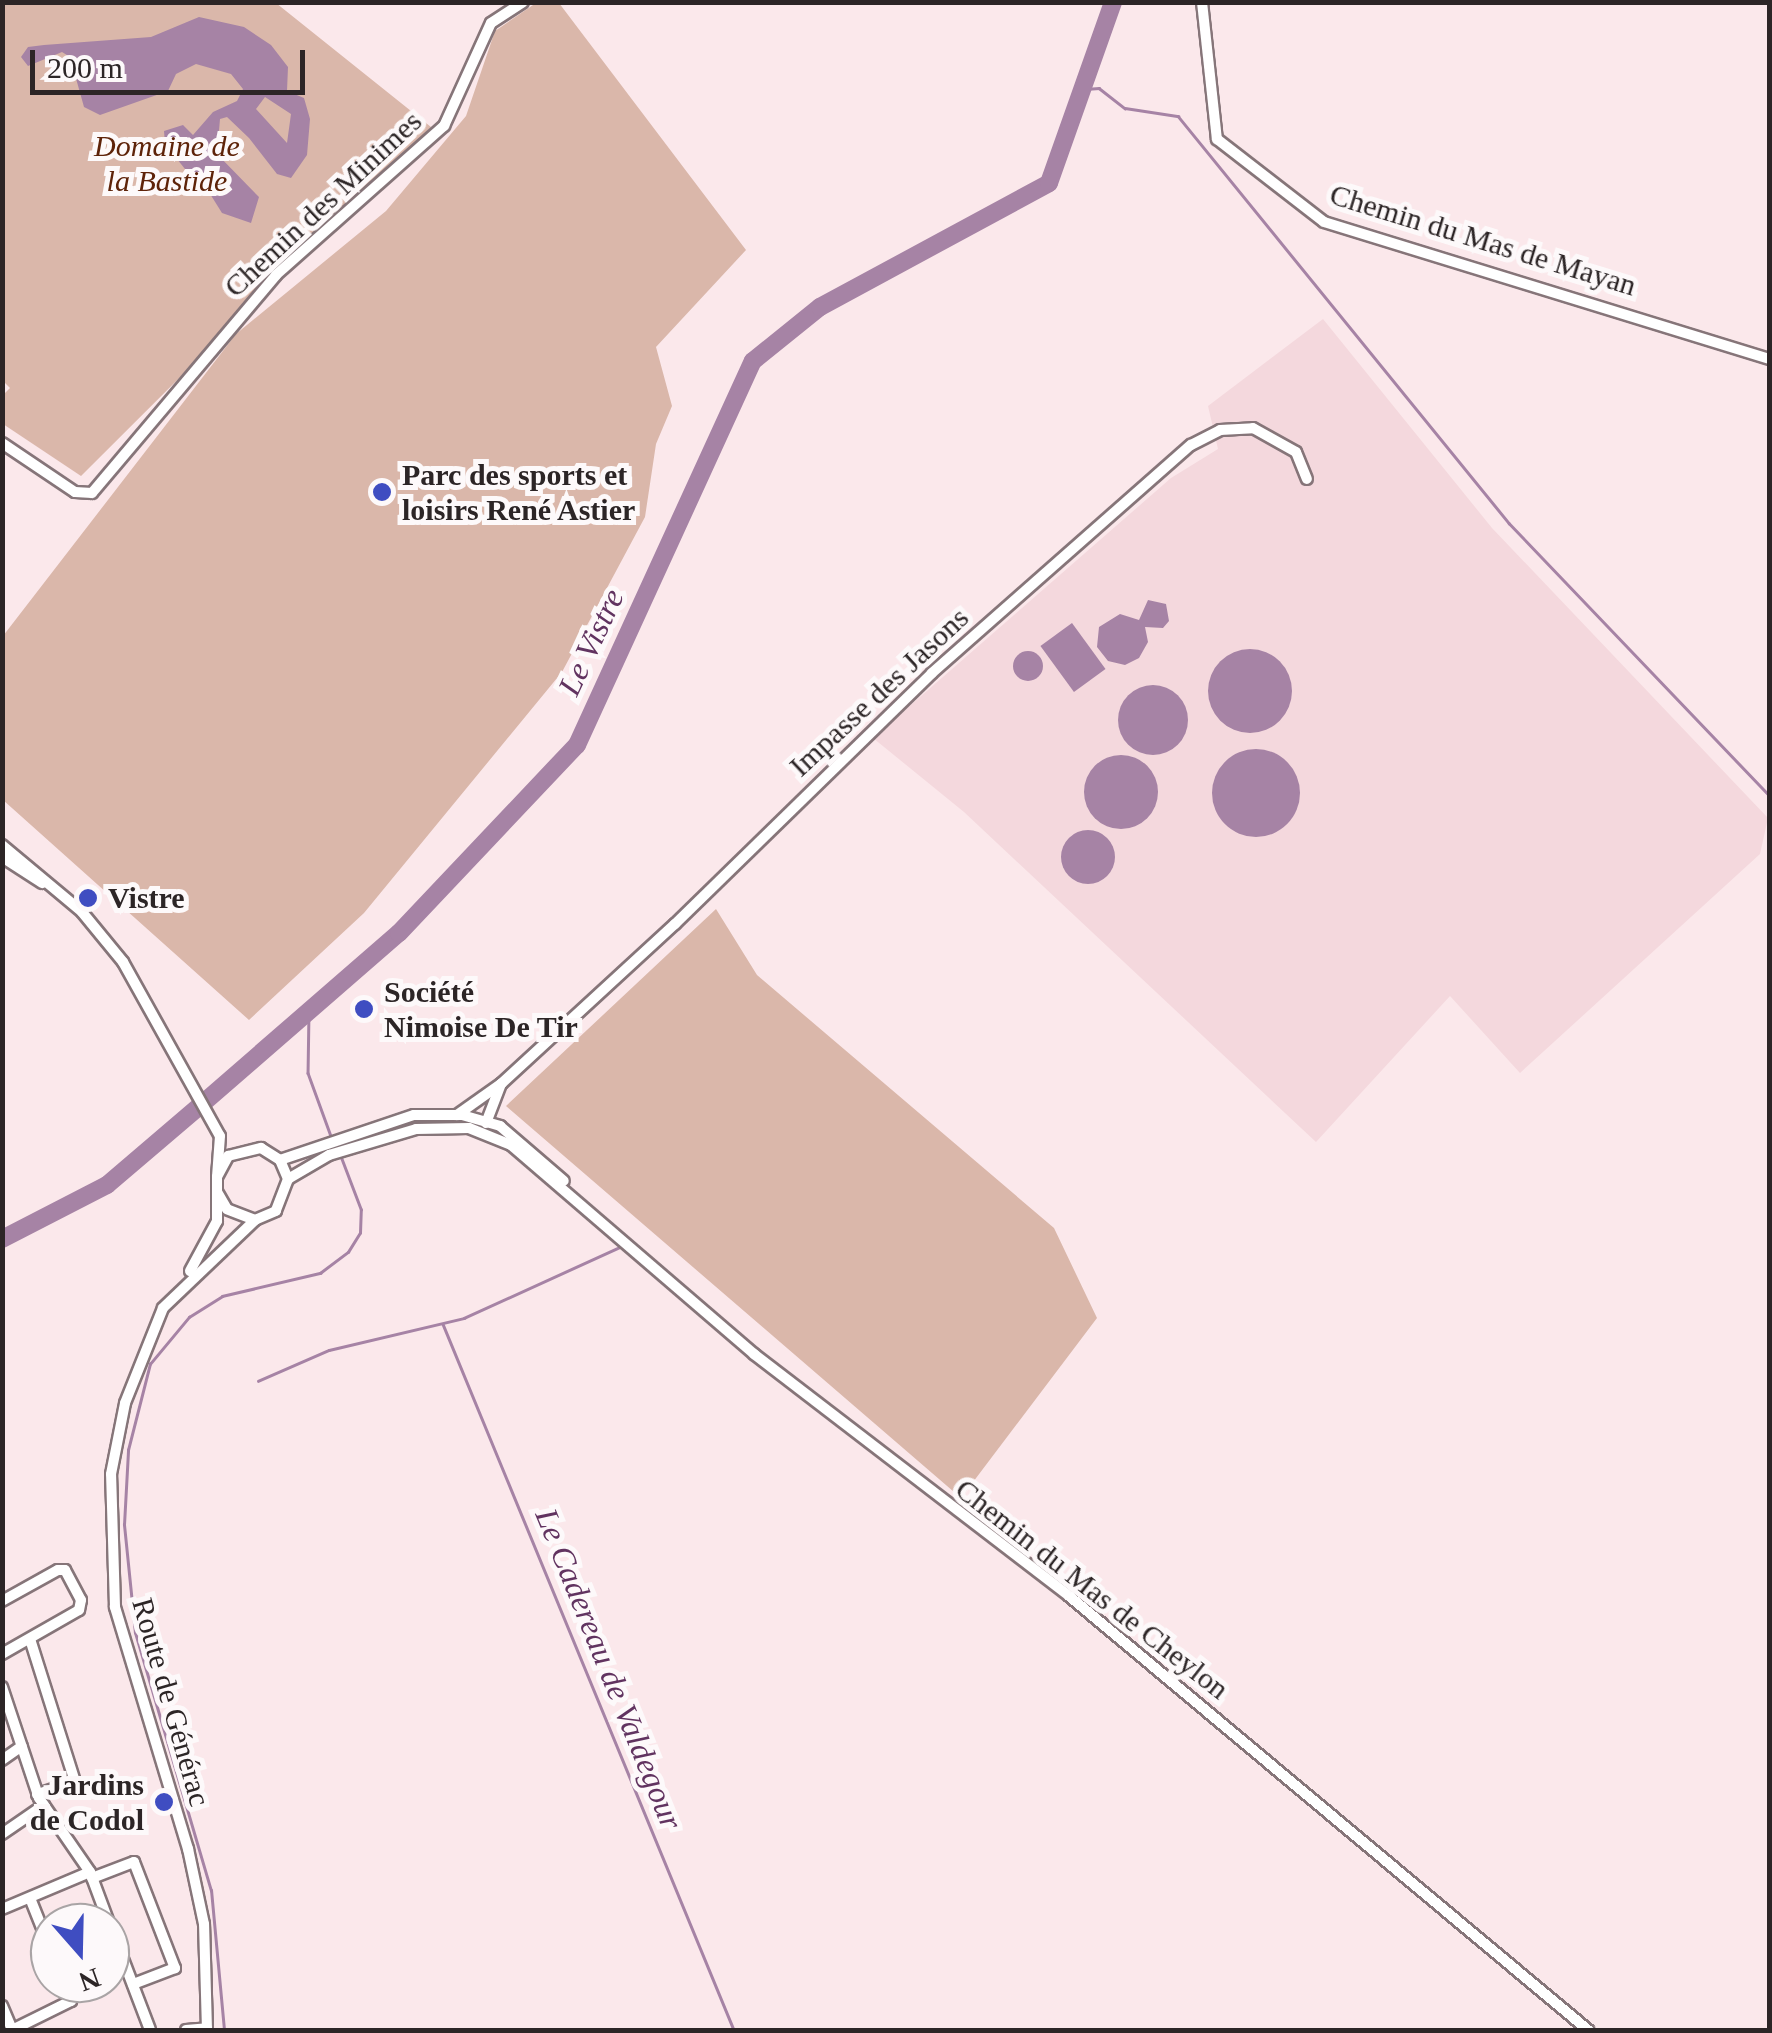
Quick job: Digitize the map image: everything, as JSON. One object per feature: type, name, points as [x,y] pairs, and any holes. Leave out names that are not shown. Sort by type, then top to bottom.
[{"type":"street","name":"Chemin des Minimes","points":[[2,442],[75,492],[92,493],[276,275],[444,126],[492,23],[523,2]]},
{"type":"street","name":"Chemin du Mas de Mayan","points":[[1202,2],[1217,139],[1324,222],[1770,359]]},
{"type":"street","name":"Impasse des Jasons","points":[[457,1115],[502,1083],[932,673],[1191,445],[1236,428],[1269,433],[1296,452],[1307,479]]},
{"type":"street","points":[[2,844],[72,904],[123,962],[220,1136],[217,1192],[227,1210],[255,1220],[276,1211],[288,1179],[280,1160],[220,1136]]},
{"type":"street","points":[[2,857],[72,904]]},
{"type":"street","name":"Impasse des Jasons","points":[[487,1121],[502,1083]]},
{"type":"street","name":"Chemin du Mas de Cheylon","points":[[346,1146],[414,1115],[457,1115],[487,1121],[533,1150],[567,1187],[754,1354],[1069,1596],[1588,2030]]},
{"type":"street","points":[[407,1131],[427,1122],[483,1127],[487,1121]]},
{"type":"street","name":"Chemin du Mas de Cheylon","points":[[280,1160],[407,1131],[453,1127],[490,1135],[567,1187]]},
{"type":"street","points":[[216,1176],[228,1156],[250,1147]]},
{"type":"street","name":"Chemin du Mas de Cheylon","points":[[288,1179],[328,1152]]},
{"type":"street","name":"Route de Générac","points":[[185,1281],[216,1221],[217,1192]]},
{"type":"street","name":"Route de Générac","points":[[206,2029],[204,1924],[188,1849],[126,1657],[110,1547],[111,1474],[125,1403],[163,1308],[185,1281],[255,1220]]},
{"type":"street","points":[[2,1602],[65,1570],[81,1600],[79,1610],[2,1654]]},
{"type":"street","points":[[30,1639],[75,1782],[37,1794]]},
{"type":"street","points":[[3,1690],[37,1794],[91,1875],[102,1903]]},
{"type":"street","points":[[2,1760],[22,1746]]},
{"type":"street","points":[[2,1834],[44,1806]]},
{"type":"street","points":[[2,1909],[134,1862],[175,1968],[133,1984]]},
{"type":"street","points":[[30,1898],[32,1903]]},
{"type":"street","points":[[130,1976],[150,2030]]},
{"type":"street","points":[[2,2006],[12,2030],[67,2003]]},
{"type":"street","points":[[186,2030],[206,2029]]},
{"type":"shaded area","points":[[199,17],[244,27],[271,45],[288,67],[287,91],[304,98],[310,119],[307,155],[291,178],[277,174],[227,117],[220,119],[217,154],[259,197],[251,223],[222,213],[202,181],[193,179],[165,144],[164,131],[183,125],[193,135],[213,112],[237,101],[243,89],[231,74],[196,64],[176,74],[168,91],[100,115],[84,107],[70,57],[62,52],[28,66],[21,57],[28,47],[151,37]],"holes":[[[265,97],[291,114],[287,143],[256,109]]]},
{"type":"shaded area","points":[[1323,319],[1492,528],[1768,818],[1760,854],[1520,1073],[1450,996],[1316,1142],[964,812],[873,738],[1171,478],[1218,449],[1208,406]]},
{"type":"shaded area","points":[[1148,600],[1166,604],[1169,621],[1163,628],[1145,627],[1148,642],[1139,658],[1125,665],[1108,661],[1097,647],[1099,627],[1120,614],[1139,620]]},
{"type":"shaded area","points":[[1072,623],[1106,669],[1074,692],[1040,646]]},
{"type":"shaded area","points":[[1250,649],[1266,652],[1280,661],[1289,675],[1289,707],[1280,721],[1266,730],[1250,733],[1234,730],[1220,721],[1211,707],[1208,691],[1211,675],[1220,661],[1234,652]]},
{"type":"shaded area","points":[[1028,651],[1039,655],[1043,666],[1039,677],[1028,681],[1017,677],[1013,666],[1017,655]]},
{"type":"shaded area","points":[[1153,685],[1167,687],[1178,695],[1186,706],[1186,734],[1178,745],[1167,753],[1153,755],[1139,753],[1128,745],[1120,734],[1118,720],[1120,706],[1128,695],[1139,687]]},
{"type":"shaded area","points":[[1256,749],[1273,752],[1287,762],[1297,776],[1297,810],[1287,824],[1273,834],[1256,837],[1239,834],[1225,824],[1215,810],[1212,793],[1215,776],[1225,762],[1239,752]]},
{"type":"shaded area","points":[[1121,755],[1147,766],[1158,792],[1147,818],[1121,829],[1095,818],[1084,792],[1095,766]]},
{"type":"shaded area","points":[[1088,830],[1107,838],[1115,857],[1107,876],[1088,884],[1069,876],[1061,857],[1069,838]]},
{"type":"green space","name":"Domaine de la Bastide","points":[[3,3],[276,3],[431,127],[81,476],[3,424],[2,396],[10,388],[2,380]]},
{"type":"green space","name":"Parc des sports et loisirs René Astier","points":[[536,3],[559,3],[746,250],[656,347],[672,406],[656,444],[645,517],[562,672],[364,913],[249,1020],[3,800],[3,636],[236,334],[386,211],[466,116],[495,31]]},
{"type":"green space","points":[[716,909],[757,975],[1054,1228],[1097,1318],[961,1498],[506,1106]]},
{"type":"waterway","name":"Le Vistre","points":[[2,1239],[107,1185],[202,1104],[399,933],[577,745],[753,361],[820,307],[1049,183],[1113,2]]},
{"type":"waterway","points":[[1085,89],[1099,88],[1125,108],[1178,116],[1509,523],[1770,796]]},
{"type":"waterway","points":[[309,1012],[308,1073],[332,1139]]},
{"type":"waterway","points":[[224,2030],[211,1891],[135,1633],[124,1525],[128,1450],[150,1364],[189,1317],[222,1296],[320,1273],[348,1252],[360,1233],[361,1210],[340,1155]]},
{"type":"waterway","name":"Le Cadereau de Valdegour","points":[[258,1381],[329,1350],[464,1318],[620,1247]]},
{"type":"waterway","name":"Le Cadereau de Valdegour","points":[[443,1324],[734,2030]]},
{"type":"place","name":"Parc des sports et loisirs René Astier","points":[[382,492]]},
{"type":"place","name":"Vistre","points":[[88,898]]},
{"type":"place","name":"Société Nimoise De Tir","points":[[364,1009]]},
{"type":"place","name":"Jardins de Codol","points":[[164,1802]]}]
